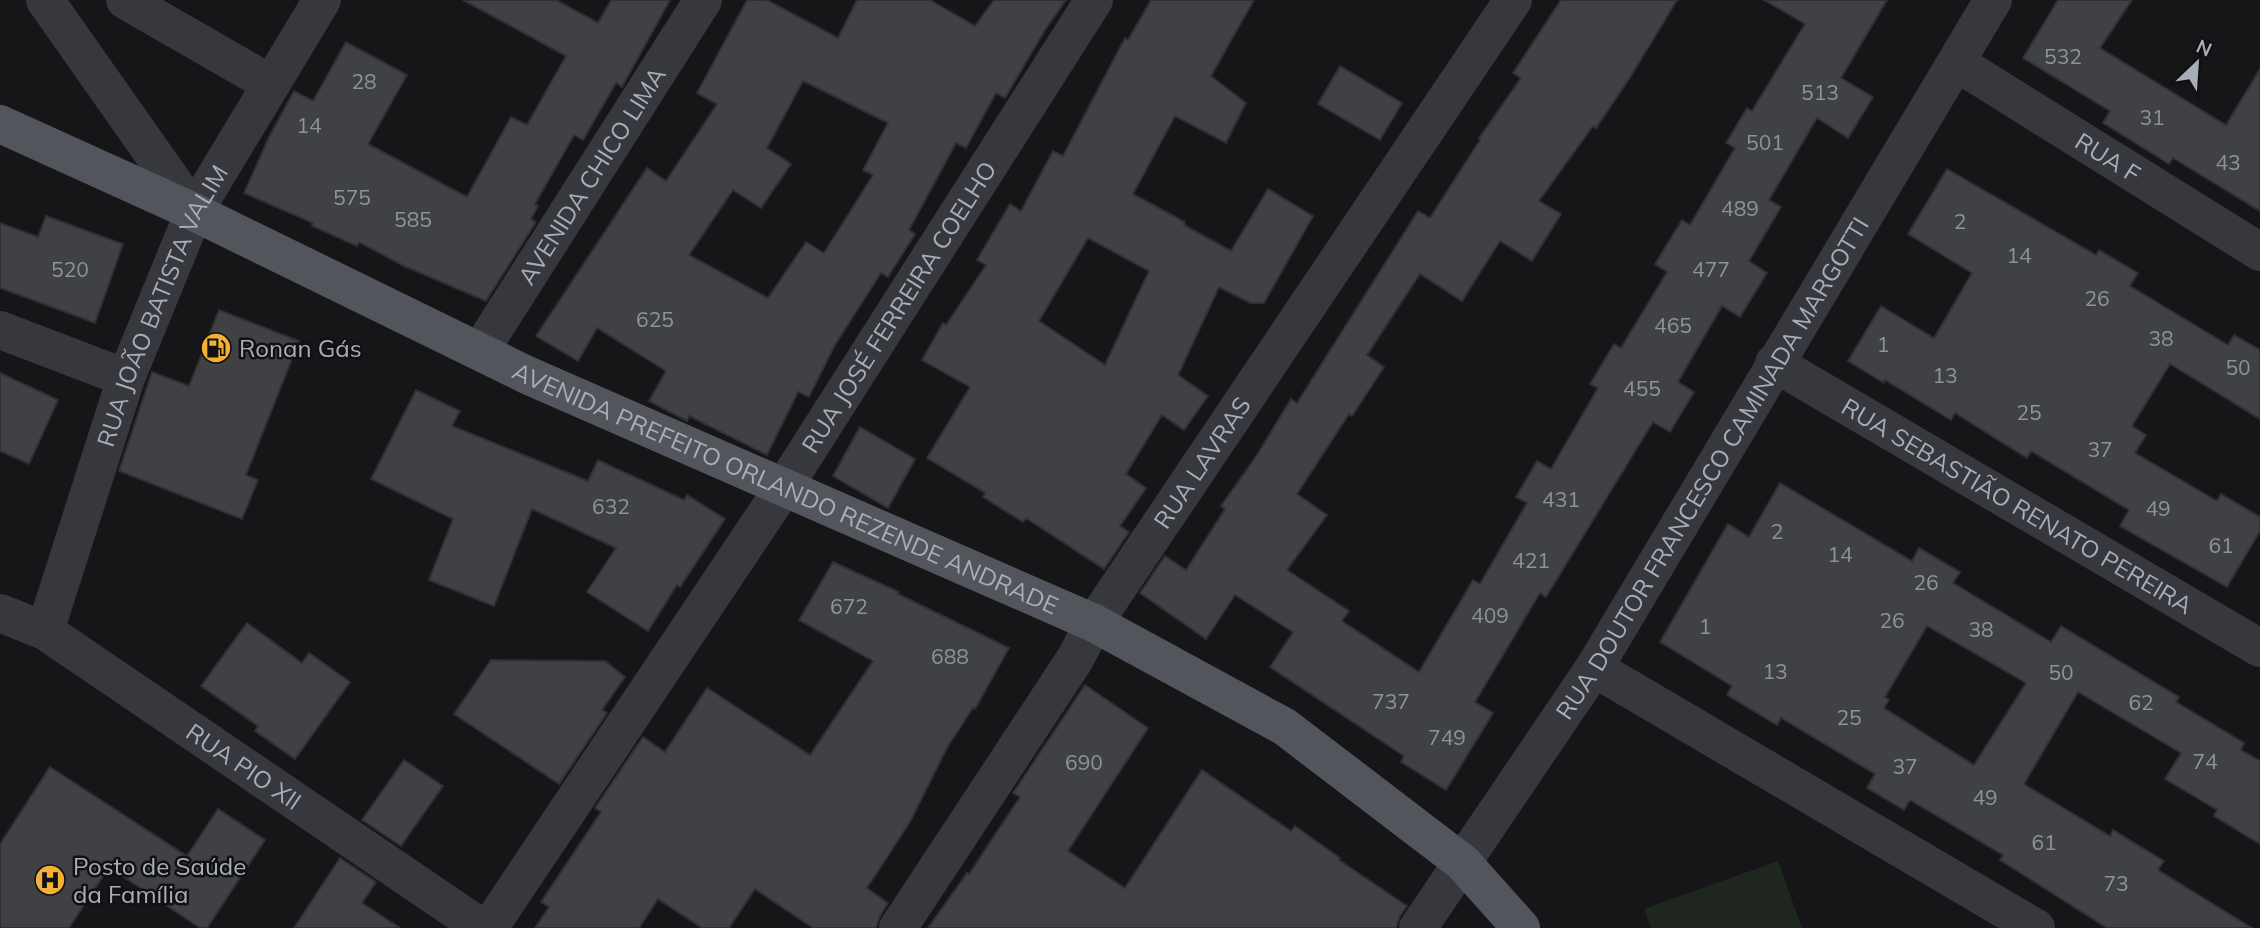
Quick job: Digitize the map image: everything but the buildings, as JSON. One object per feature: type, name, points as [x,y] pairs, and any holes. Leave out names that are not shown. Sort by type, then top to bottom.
[{"type":"main road","name":"AVENIDA PREFEITO ORLANDO REZENDE ANDRADE","points":[[0,124],[194,212],[527,375],[1094,623],[1285,727],[1462,863],[1521,928]]},
{"type":"street","points":[[45,0],[194,212]]},
{"type":"street","points":[[125,0],[271,84]]},
{"type":"street","name":"RUA JOÃO BATISTA VALIM","points":[[45,631],[126,378],[194,212],[322,0]]},
{"type":"street","name":"AVENIDA CHICO LIMA","points":[[480,351],[703,0]]},
{"type":"street","name":"RUA JOSÉ FERREIRA COELHO","points":[[489,928],[784,487],[1094,0]]},
{"type":"street","name":"RUA LAVRAS","points":[[898,928],[1075,659],[1094,623],[1513,0]]},
{"type":"street","name":"RUA DOUTOR FRANCESCO CAMINADA MARGOTTI","points":[[1418,928],[1594,668],[1993,0]]},
{"type":"street","name":"RUA F","points":[[1957,63],[2260,252]]},
{"type":"street","points":[[0,330],[126,378]]},
{"type":"street","name":"RUA SEBASTIÃO RENATO PEREIRA","points":[[1774,363],[2260,648]]},
{"type":"street","name":"RUA PIO XII","points":[[0,612],[45,631],[482,928]]},
{"type":"street","points":[[1594,668],[2036,928]]},
{"type":"shaded area","points":[[1778,861],[1802,928],[1651,928],[1644,909]]},
{"type":"place","name":"Ronan Gás","points":[[216,348]]},
{"type":"place","name":"Posto de Saúde da Família","points":[[50,880]]}]
